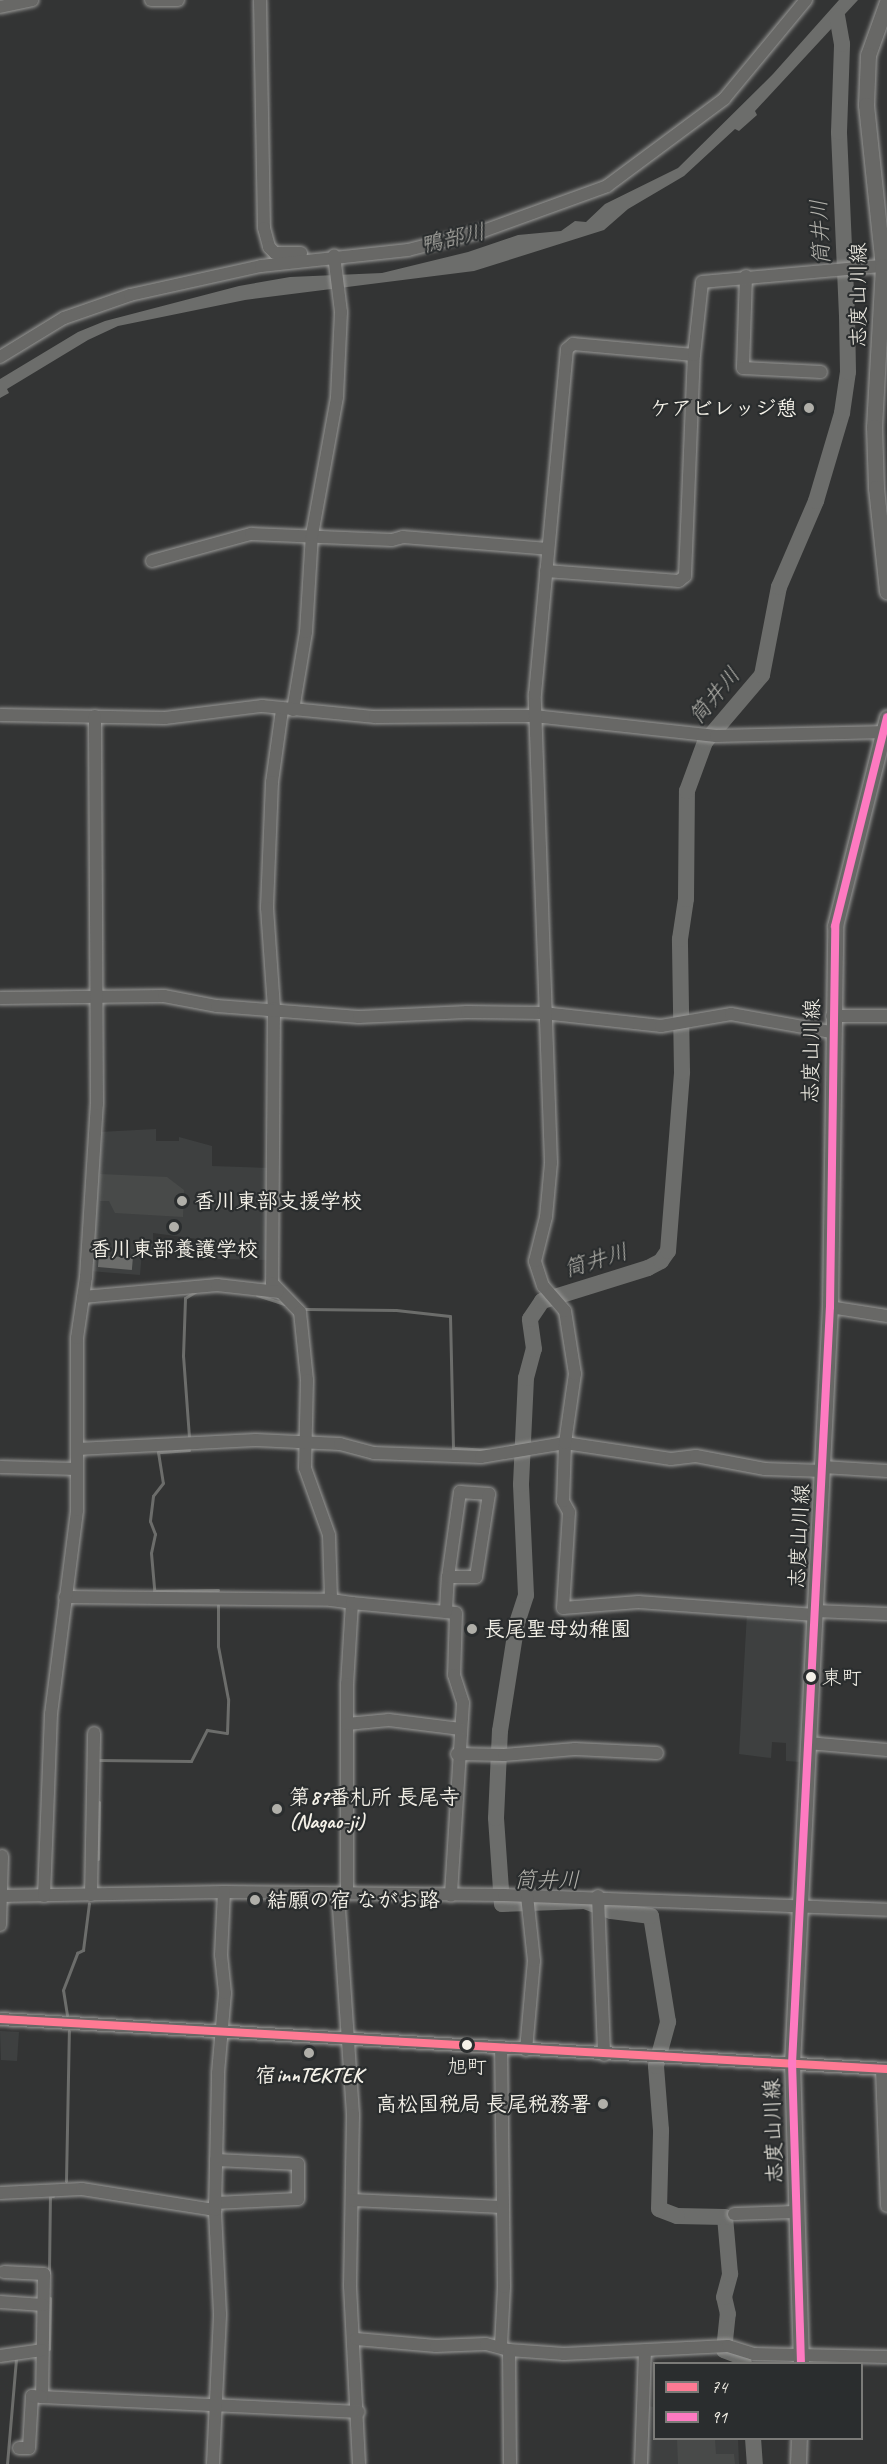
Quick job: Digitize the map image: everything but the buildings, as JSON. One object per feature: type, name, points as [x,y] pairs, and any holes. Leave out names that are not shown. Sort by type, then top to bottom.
[{"type":"main road","name":"志度山川線","points":[[887,2],[868,55],[866,86],[885,289],[874,427],[876,488],[887,591]]},
{"type":"main road","name":"志度山川線","points":[[800,2359],[792,2064],[830,1307],[831,1032],[835,926],[886,727]]},
{"type":"main road","points":[[798,2464],[799,2440]]},
{"type":"street","points":[[0,7],[32,0]]},
{"type":"street","points":[[151,0],[178,0]]},
{"type":"street","points":[[260,0],[266,239],[275,253],[322,251],[334,258]]},
{"type":"street","points":[[0,357],[64,318],[130,295],[214,274],[390,253],[457,238],[607,186],[724,99],[806,0]]},
{"type":"street","points":[[331,1600],[328,1535],[308,1482],[305,1442],[307,1380],[300,1312],[278,1292],[272,1283],[274,1008],[267,908],[272,782],[306,632],[312,535],[336,397],[339,302],[334,258]]},
{"type":"street","points":[[546,571],[679,581],[685,576],[694,355],[702,282],[746,276],[883,266]]},
{"type":"street","points":[[746,276],[743,368],[821,372]]},
{"type":"street","points":[[694,355],[573,344],[567,349],[534,716],[542,835],[543,1013],[551,1179],[535,1260],[536,1271],[568,1320],[575,1368],[565,1443],[563,1501],[569,1512],[563,1608],[638,1602],[815,1613],[887,1614]]},
{"type":"street","points":[[152,561],[251,534],[411,537],[548,549]]},
{"type":"street","points":[[0,715],[165,718],[262,706],[409,719],[534,716],[710,736],[886,727]]},
{"type":"street","points":[[44,1896],[51,1714],[65,1597],[73,1557],[77,1469],[76,1338],[83,1297],[97,1104],[95,716]]},
{"type":"street","points":[[0,998],[97,999],[164,996],[217,1006],[274,1008],[359,1017],[467,1012],[543,1013],[673,1025],[731,1014],[831,1032]]},
{"type":"street","points":[[832,1016],[887,1016]]},
{"type":"street","points":[[83,1297],[148,1294],[217,1285],[278,1292]]},
{"type":"street","points":[[830,1307],[887,1316]]},
{"type":"street","points":[[77,1449],[228,1439],[340,1444],[374,1453],[499,1455],[565,1443],[671,1458],[696,1456],[765,1469],[887,1471]]},
{"type":"street","points":[[0,1467],[77,1469]]},
{"type":"street","points":[[446,1611],[448,1577],[460,1492],[489,1494],[476,1577],[448,1577]]},
{"type":"street","points":[[65,1597],[331,1600],[456,1612],[454,1675],[455,1686],[462,1694],[451,1896]]},
{"type":"street","points":[[352,1603],[343,1894],[345,2040],[353,2115],[350,2286],[356,2339],[359,2464]]},
{"type":"street","points":[[347,1724],[389,1720],[460,1729]]},
{"type":"street","points":[[91,1895],[94,1733]]},
{"type":"street","points":[[808,1743],[887,1749]]},
{"type":"street","points":[[457,1754],[500,1755],[575,1749],[657,1753]]},
{"type":"street","points":[[0,1925],[2,1856]]},
{"type":"street","points":[[1,1896],[224,1892],[504,1895],[527,1903],[598,1897],[800,1908],[887,1910]]},
{"type":"street","points":[[213,2464],[220,2314],[215,2206],[222,2033],[224,1892]]},
{"type":"street","points":[[598,1897],[604,2055]]},
{"type":"street","points":[[526,2050],[534,1976],[527,1903]]},
{"type":"street","points":[[0,2019],[604,2055],[885,2069],[887,2206]]},
{"type":"street","points":[[501,2049],[505,2348],[510,2464]]},
{"type":"street","points":[[0,2193],[82,2189],[215,2206],[298,2199],[298,2164],[216,2160]]},
{"type":"street","points":[[352,2200],[502,2207]]},
{"type":"street","points":[[734,2214],[796,2212]]},
{"type":"street","points":[[4,2272],[44,2274],[42,2397]]},
{"type":"street","points":[[0,2302],[43,2305]]},
{"type":"street","points":[[356,2339],[427,2346],[505,2348],[564,2354],[728,2346],[754,2354],[800,2359],[887,2357]]},
{"type":"street","points":[[0,2356],[42,2350]]},
{"type":"street","points":[[641,2464],[645,2351]]},
{"type":"street","points":[[19,2448],[29,2448],[32,2396],[359,2412]]},
{"type":"shaded area","points":[[839,0],[858,0],[755,111],[757,115],[739,131],[735,129],[684,176],[628,209],[604,230],[474,271],[245,300],[118,326],[88,340],[7,389],[9,393],[0,398],[0,379],[78,332],[105,321],[239,286],[290,277],[382,273],[468,252],[518,235],[561,231],[575,221],[586,222],[605,204],[678,168],[773,74]]},
{"type":"shaded area","name":"香川東部支援学校","points":[[156,1129],[156,1141],[179,1141],[179,1137],[212,1146],[212,1166],[269,1168],[269,1260],[214,1259],[213,1241],[153,1233],[153,1253],[142,1252],[140,1275],[89,1271],[99,1132]]},
{"type":"shaded area","points":[[100,1174],[167,1177],[184,1190],[183,1217],[115,1213],[109,1201],[100,1201]]},
{"type":"shaded area","points":[[99,1255],[133,1258],[132,1270],[98,1267]]},
{"type":"shaded area","points":[[747,1613],[806,1619],[810,1622],[800,1762],[786,1761],[786,1743],[772,1742],[771,1758],[739,1754]]},
{"type":"shaded area","points":[[0,2031],[19,2032],[17,2061],[1,2060]]},
{"type":"shaded area","points":[[648,2406],[653,2407],[653,2440],[738,2440],[739,2464],[647,2464]]},
{"type":"shaded area","points":[[677,2440],[715,2440],[716,2454],[734,2454],[735,2464],[678,2464]]},
{"type":"waterway","name":"筒井川","points":[[743,2362],[742,2357],[724,2350],[728,2314],[724,2297],[730,2274],[725,2217],[677,2216],[659,2209],[661,2130],[656,2066],[668,2022],[651,1916],[611,1911],[585,1901],[502,1904],[496,1818],[500,1731],[517,1623],[526,1595],[521,1484],[526,1378],[534,1349],[530,1319],[542,1301],[648,1268],[661,1261],[668,1251],[682,1072],[680,939],[686,899],[687,791],[705,742],[762,675],[779,587],[816,501],[842,413],[848,372],[839,132],[842,44],[837,16]]},
{"type":"waterway","points":[[189,1437],[183,1356],[185,1298],[195,1292]]},
{"type":"waterway","points":[[257,1295],[285,1304]]},
{"type":"waterway","points":[[306,1309],[396,1310],[450,1316],[453,1448],[490,1450]]},
{"type":"waterway","points":[[508,1447],[524,1443]]},
{"type":"waterway","points":[[189,1450],[158,1452],[163,1483],[153,1496],[150,1521],[155,1534],[151,1553],[154,1591],[218,1590]]},
{"type":"waterway","points":[[98,1760],[191,1761],[207,1730],[227,1733],[228,1699],[218,1646],[218,1605]]},
{"type":"waterway","points":[[98,1859],[99,1802]]},
{"type":"waterway","points":[[67,2015],[63,1990],[77,1953],[83,1950],[89,1903]]},
{"type":"waterway","points":[[66,2181],[69,2031]]},
{"type":"waterway","points":[[49,2273],[50,2196],[53,2196]]},
{"type":"waterway","points":[[49,2349],[50,2298]]},
{"type":"waterway","points":[[7,2464],[16,2359]]},
{"type":"waterway","name":"筒井川","points":[[753,2440],[755,2464]]},
{"type":"transit line","name":"91","points":[[801,2362],[792,2064],[830,1307],[835,926],[887,717]]},
{"type":"transit line","name":"74","points":[[0,2019],[887,2069]]},
{"type":"place","name":"ケアビレッジ憩","points":[[809,408]]},
{"type":"place","name":"香川東部支援学校","points":[[182,1201]]},
{"type":"place","name":"香川東部養護学校","points":[[174,1227]]},
{"type":"place","name":"長尾聖母幼稚園","points":[[472,1629]]},
{"type":"place","name":"東町","points":[[811,1677]]},
{"type":"place","name":"第87番札所 長尾寺 (Nagao-ji)","points":[[277,1809]]},
{"type":"place","name":"結願の宿 ながお路","points":[[255,1900]]},
{"type":"place","name":"旭町","points":[[467,2045]]},
{"type":"place","name":"宿innTEKTEK","points":[[309,2053]]},
{"type":"place","name":"高松国税局 長尾税務署","points":[[603,2104]]},
{"type":"water label","name":"鴨部川","points":[[453,239]]}]
